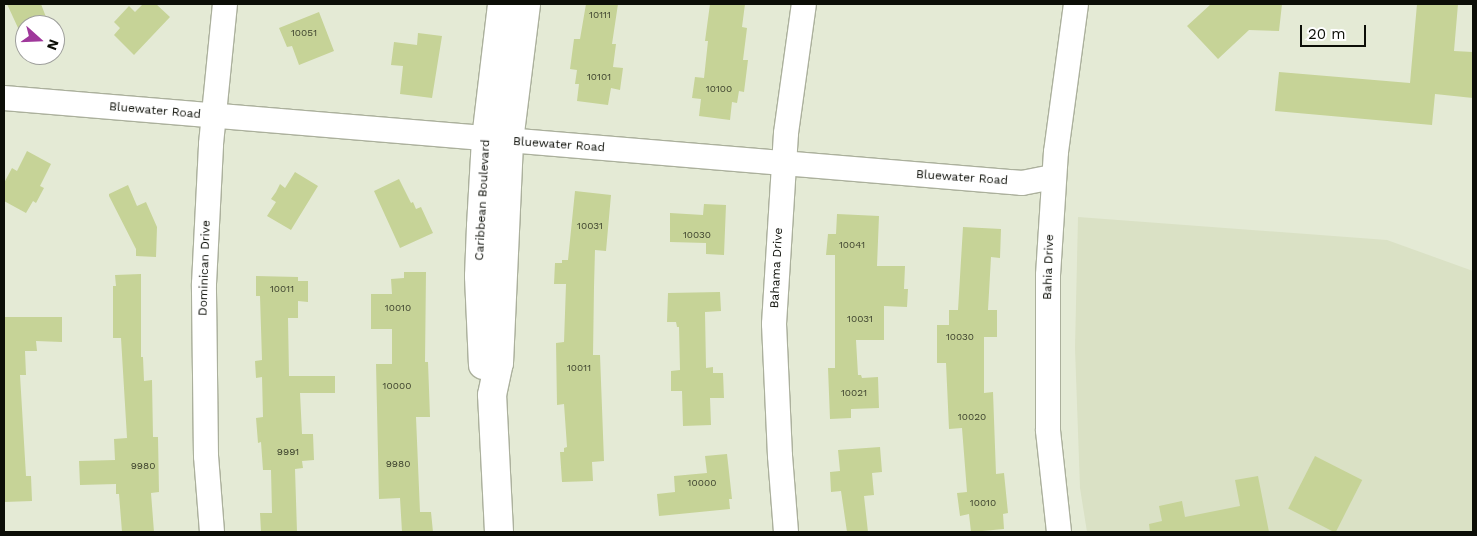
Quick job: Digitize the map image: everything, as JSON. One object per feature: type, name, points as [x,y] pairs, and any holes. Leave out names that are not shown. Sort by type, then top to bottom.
[{"type":"street","name":"Dominican Drive","points":[[212,532],[206,456],[204,322],[213,115],[225,4]]},
{"type":"street","name":"Caribbean Boulevard","points":[[498,140],[502,4]]},
{"type":"street","name":"Caribbean Boulevard","points":[[500,532],[492,395],[483,366],[479,276],[498,140],[526,4]]},
{"type":"street","name":"Bahama Drive","points":[[786,532],[780,456],[774,324],[789,108],[804,4]]},
{"type":"street","name":"Bahia Drive","points":[[1059,532],[1048,430],[1046,379],[1048,275],[1053,177],[1076,4]]},
{"type":"street","name":"Bluewater Road","points":[[4,98],[784,165],[1022,183],[1053,177]]},
{"type":"shaded area","points":[[1078,217],[1387,240],[1473,271],[1473,532],[1087,532],[1080,488],[1075,348]]},
{"type":"building","points":[[7,4],[41,4],[45,15],[15,15],[15,21]]},
{"type":"building","points":[[143,4],[156,4],[170,17],[134,55],[114,35],[120,28],[114,22],[129,6],[135,12]]},
{"type":"building","points":[[586,4],[618,4],[612,44],[616,44],[613,67],[623,68],[620,90],[611,88],[608,105],[577,101],[579,84],[575,84],[577,70],[570,69],[574,39],[580,39]]},
{"type":"building","points":[[710,4],[745,4],[742,27],[747,28],[743,60],[748,60],[744,92],[739,91],[737,103],[732,102],[730,120],[699,116],[701,99],[692,98],[695,77],[704,78],[708,41],[705,41]]},
{"type":"building","points":[[1211,4],[1282,4],[1279,31],[1249,30],[1218,59],[1187,26]]},
{"type":"building","points":[[1417,4],[1458,4],[1454,51],[1473,52],[1473,98],[1435,94],[1432,125],[1275,111],[1279,72],[1410,83]]},
{"type":"building","points":[[319,12],[334,51],[299,65],[292,46],[287,47],[279,28]]},
{"type":"building","points":[[418,33],[442,36],[432,98],[400,94],[403,66],[391,65],[394,42],[417,45]]},
{"type":"building","points":[[27,151],[51,164],[40,186],[44,188],[36,203],[33,201],[26,213],[4,201],[4,183],[12,168],[17,171]]},
{"type":"building","points":[[295,172],[318,186],[291,230],[267,216],[276,202],[271,199],[280,184],[285,188]]},
{"type":"building","points":[[399,179],[411,203],[413,202],[416,209],[421,207],[433,233],[400,248],[374,191]]},
{"type":"building","points":[[128,185],[137,206],[146,202],[157,227],[156,257],[136,256],[136,249],[109,196],[109,194]]},
{"type":"building","points":[[575,191],[611,195],[606,251],[595,250],[594,287],[593,355],[600,355],[604,461],[592,462],[593,481],[562,482],[560,452],[564,452],[564,448],[567,447],[564,404],[557,405],[556,343],[564,342],[566,284],[554,284],[555,263],[562,263],[562,260],[568,260]]},
{"type":"building","points":[[704,204],[726,205],[724,255],[706,254],[706,243],[670,242],[670,213],[703,215]]},
{"type":"building","points":[[837,214],[879,216],[877,266],[905,266],[904,289],[908,289],[907,307],[884,306],[884,340],[856,340],[858,375],[861,375],[862,378],[878,377],[879,408],[851,409],[851,418],[830,419],[828,368],[835,368],[835,255],[826,255],[828,234],[836,234]]},
{"type":"building","points":[[963,227],[1001,229],[1000,258],[991,257],[988,310],[997,310],[997,337],[984,337],[984,393],[993,392],[996,474],[1004,473],[1008,513],[1003,514],[1004,529],[971,532],[969,514],[960,516],[957,493],[967,492],[962,428],[949,429],[946,363],[937,363],[937,325],[949,325],[949,310],[958,310]]},
{"type":"building","points":[[404,272],[426,272],[425,362],[428,362],[430,417],[416,417],[420,512],[431,512],[433,532],[402,532],[400,498],[379,499],[376,364],[392,364],[392,329],[371,329],[371,294],[392,294],[391,279],[404,278]]},
{"type":"building","points":[[141,274],[141,357],[143,357],[144,381],[152,380],[153,437],[158,437],[159,492],[151,493],[154,532],[122,532],[119,494],[116,494],[116,484],[80,485],[79,461],[115,460],[114,439],[127,438],[121,338],[113,338],[113,286],[116,286],[115,275]]},
{"type":"building","points":[[256,276],[298,277],[298,281],[308,281],[308,302],[298,301],[298,318],[288,318],[289,376],[335,376],[335,393],[300,393],[302,434],[313,434],[314,460],[302,461],[303,468],[295,469],[297,532],[261,532],[260,513],[272,513],[271,470],[263,470],[261,442],[258,443],[256,418],[263,417],[262,377],[256,378],[255,361],[262,360],[260,296],[256,296]]},
{"type":"building","points":[[720,292],[721,311],[705,312],[706,368],[713,367],[713,373],[723,373],[724,398],[710,398],[711,425],[683,426],[682,391],[671,391],[671,371],[680,370],[679,327],[677,327],[676,322],[667,322],[668,293]]},
{"type":"building","points":[[4,317],[62,317],[62,342],[36,341],[37,351],[25,351],[26,375],[20,375],[26,476],[31,476],[32,501],[4,502]]},
{"type":"building","points":[[880,447],[882,472],[872,473],[874,495],[864,496],[868,532],[847,532],[841,491],[831,492],[830,472],[840,471],[838,450]]},
{"type":"building","points":[[727,454],[732,499],[729,499],[730,509],[659,516],[657,494],[675,492],[674,476],[707,473],[705,456]]},
{"type":"building","points":[[1315,456],[1362,480],[1336,532],[1288,509]]},
{"type":"building","points":[[1258,476],[1269,532],[1150,532],[1149,524],[1162,521],[1159,506],[1182,501],[1185,517],[1240,506],[1235,480]]}]
